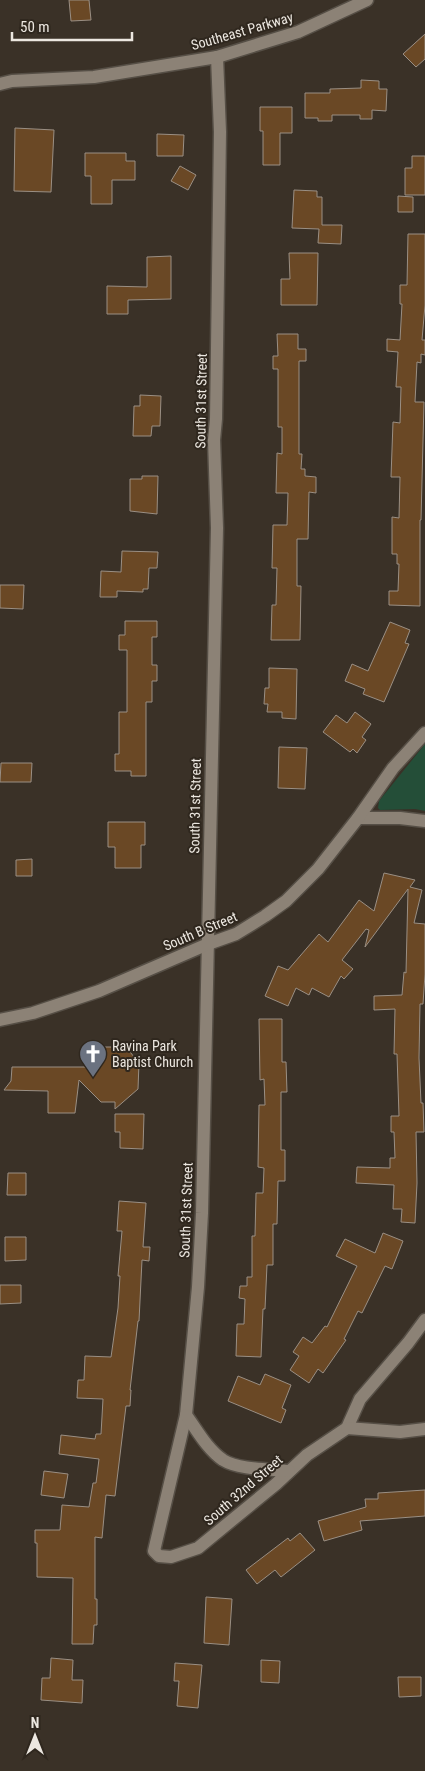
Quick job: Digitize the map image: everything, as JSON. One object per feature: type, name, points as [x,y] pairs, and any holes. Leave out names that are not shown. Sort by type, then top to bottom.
[{"type":"street","name":"Southeast Parkway","points":[[0,84],[12,81],[94,77],[217,57],[298,32],[367,0]]},
{"type":"street","name":"South 31st Street","points":[[154,1551],[186,1415],[198,1287],[202,1213],[216,528],[214,440],[216,419],[220,132],[217,57]]},
{"type":"street","name":"South B Street","points":[[0,1020],[33,1013],[99,991],[208,944],[236,934],[265,916],[286,900],[318,869],[358,818],[393,768],[425,733]]},
{"type":"street","points":[[358,818],[400,818],[425,821]]},
{"type":"street","points":[[425,1320],[360,1399],[347,1428],[400,1432],[425,1429]]},
{"type":"street","points":[[186,1415],[208,1446],[224,1461],[245,1467],[289,1471]]},
{"type":"street","name":"South 32nd Street","points":[[154,1551],[159,1556],[171,1557],[198,1548],[307,1456],[347,1428]]},
{"type":"green space","points":[[425,744],[425,811],[415,809],[380,810],[378,808],[379,801]]},
{"type":"building","points":[[69,0],[89,0],[91,20],[71,21]]},
{"type":"building","points":[[425,34],[425,59],[416,67],[403,54]]},
{"type":"building","points":[[361,80],[379,81],[379,89],[387,89],[386,111],[372,110],[372,119],[360,119],[360,115],[332,115],[332,121],[318,121],[318,118],[305,118],[305,93],[330,93],[330,89],[361,88]]},
{"type":"building","points":[[260,107],[292,107],[292,133],[280,133],[280,165],[263,165],[263,131],[260,131]]},
{"type":"building","points":[[15,128],[54,130],[51,192],[14,191]]},
{"type":"building","points":[[157,134],[184,135],[183,156],[157,156]]},
{"type":"building","points":[[85,153],[126,153],[126,161],[135,161],[135,180],[112,180],[112,204],[91,204],[91,176],[85,176]]},
{"type":"building","points":[[412,156],[425,156],[425,195],[405,195],[405,168],[412,168]]},
{"type":"building","points":[[180,166],[196,175],[188,190],[171,181]]},
{"type":"building","points":[[294,190],[317,191],[317,197],[322,197],[322,225],[342,225],[341,244],[318,243],[319,229],[292,228]]},
{"type":"building","points":[[398,196],[413,197],[413,212],[398,212]]},
{"type":"building","points":[[408,234],[425,234],[425,305],[422,340],[425,340],[425,355],[421,354],[421,363],[417,362],[415,402],[424,402],[420,520],[420,606],[389,605],[389,591],[398,591],[399,564],[397,564],[397,554],[392,554],[392,517],[399,518],[400,477],[391,477],[393,422],[400,423],[401,387],[396,387],[398,352],[387,351],[387,339],[400,340],[402,304],[400,304],[400,285],[407,285]]},
{"type":"building","points":[[289,253],[318,253],[317,305],[281,305],[281,279],[290,279]]},
{"type":"building","points":[[171,256],[171,299],[128,300],[128,314],[107,314],[107,286],[147,287],[147,257]]},
{"type":"building","points":[[277,334],[298,334],[298,349],[306,349],[306,361],[299,361],[299,454],[302,454],[301,469],[305,469],[305,476],[316,477],[316,493],[309,492],[308,539],[297,539],[297,586],[301,586],[300,640],[271,640],[272,605],[276,605],[277,568],[272,568],[273,525],[287,525],[288,493],[276,493],[277,453],[282,454],[282,427],[278,427],[278,369],[273,369],[273,356],[278,356]]},
{"type":"building","points":[[140,395],[161,396],[160,426],[152,426],[151,436],[133,436],[134,406],[140,406]]},
{"type":"building","points":[[142,476],[158,476],[157,514],[130,511],[130,479],[142,479]]},
{"type":"building","points":[[122,551],[158,552],[157,568],[149,568],[148,589],[143,589],[143,592],[117,591],[117,597],[100,597],[101,571],[121,572]]},
{"type":"building","points":[[0,585],[24,585],[23,609],[0,608]]},
{"type":"building","points":[[125,621],[157,621],[157,637],[152,637],[152,665],[157,665],[157,681],[152,681],[152,702],[146,702],[146,776],[131,776],[131,771],[115,771],[115,754],[119,754],[119,712],[127,712],[127,650],[119,650],[119,635],[125,635]]},
{"type":"building","points":[[390,622],[410,630],[405,643],[409,644],[384,702],[363,694],[365,689],[345,681],[352,664],[368,671]]},
{"type":"building","points":[[269,668],[297,669],[296,719],[282,718],[282,712],[267,712],[268,704],[264,704],[265,688],[269,688]]},
{"type":"building","points":[[355,712],[371,724],[362,737],[366,740],[357,753],[353,749],[350,752],[323,732],[336,715],[347,723]]},
{"type":"building","points":[[279,747],[307,748],[305,789],[278,788]]},
{"type":"building","points":[[1,763],[32,763],[31,782],[0,782]]},
{"type":"building","points":[[108,822],[145,822],[145,845],[141,845],[141,868],[115,868],[115,847],[108,847]]},
{"type":"building","points":[[32,859],[32,876],[16,876],[16,860]]},
{"type":"building","points":[[384,873],[415,880],[410,887],[422,890],[414,923],[425,924],[425,974],[423,1004],[420,1004],[419,1058],[424,1132],[416,1132],[417,1183],[415,1223],[401,1222],[402,1209],[393,1209],[394,1185],[356,1183],[357,1167],[390,1168],[390,1158],[395,1158],[394,1132],[391,1132],[391,1116],[399,1116],[397,1054],[394,1054],[395,1009],[374,1010],[374,996],[402,995],[404,972],[406,973],[408,889],[365,947],[369,930],[366,929],[342,960],[353,969],[344,979],[341,976],[329,997],[312,988],[309,995],[296,988],[288,1006],[265,996],[278,966],[288,970],[319,934],[328,942],[359,900],[374,911]]},
{"type":"building","points":[[259,1019],[282,1019],[282,1062],[286,1062],[287,1092],[281,1092],[281,1150],[285,1150],[285,1181],[278,1181],[277,1224],[273,1224],[273,1265],[267,1265],[261,1357],[236,1356],[237,1324],[244,1324],[245,1299],[239,1298],[240,1286],[247,1286],[247,1277],[252,1277],[252,1236],[255,1236],[256,1193],[263,1193],[264,1168],[258,1167],[259,1105],[265,1105],[264,1079],[260,1080]]},
{"type":"building","name":"Ravina Park Baptist Church","points":[[105,1047],[126,1047],[139,1063],[138,1089],[115,1109],[115,1102],[101,1102],[79,1080],[75,1113],[48,1113],[48,1091],[4,1090],[11,1081],[12,1067],[87,1067]]},
{"type":"building","points":[[115,1114],[144,1114],[143,1149],[120,1148],[120,1132],[115,1132]]},
{"type":"building","points":[[8,1173],[26,1173],[26,1195],[7,1195]]},
{"type":"building","points":[[119,1201],[146,1203],[143,1247],[150,1247],[149,1261],[142,1260],[139,1321],[130,1390],[130,1406],[126,1406],[115,1496],[106,1495],[102,1538],[95,1537],[97,1625],[94,1625],[93,1644],[72,1644],[73,1578],[37,1577],[35,1530],[60,1530],[62,1505],[89,1507],[93,1483],[96,1483],[99,1459],[59,1454],[61,1435],[95,1439],[96,1434],[101,1434],[103,1399],[77,1398],[78,1380],[84,1380],[85,1356],[111,1357],[118,1308],[120,1276],[118,1276],[122,1231],[117,1231]]},
{"type":"building","points":[[383,1233],[403,1241],[392,1269],[385,1266],[362,1313],[358,1311],[344,1339],[346,1340],[323,1373],[318,1369],[309,1383],[290,1370],[299,1356],[293,1352],[303,1337],[312,1343],[325,1326],[327,1327],[357,1266],[336,1256],[345,1239],[375,1253]]},
{"type":"building","points":[[5,1237],[26,1237],[26,1260],[5,1261]]},
{"type":"building","points":[[0,1285],[21,1285],[21,1303],[0,1304]]},
{"type":"building","points":[[265,1374],[291,1385],[282,1408],[286,1410],[281,1423],[228,1401],[238,1376],[260,1385]]},
{"type":"building","points":[[44,1471],[68,1474],[64,1498],[41,1495]]},
{"type":"building","points":[[425,1490],[425,1516],[360,1521],[362,1530],[324,1541],[318,1521],[366,1507],[365,1499],[378,1499],[378,1493]]},
{"type":"building","points":[[300,1533],[315,1550],[281,1577],[275,1570],[257,1584],[246,1570],[288,1538],[290,1541]]},
{"type":"building","points":[[206,1597],[232,1599],[229,1645],[204,1643]]},
{"type":"building","points":[[51,1658],[73,1660],[72,1680],[83,1680],[82,1703],[41,1700],[42,1678],[50,1678]]},
{"type":"building","points":[[261,1660],[280,1661],[279,1683],[261,1682]]},
{"type":"building","points":[[175,1663],[202,1665],[198,1708],[177,1706],[179,1681],[174,1681]]},
{"type":"building","points":[[398,1677],[421,1677],[421,1696],[399,1697]]},
{"type":"place","name":"Ravina Park Baptist Church","points":[[93,1078]]}]
